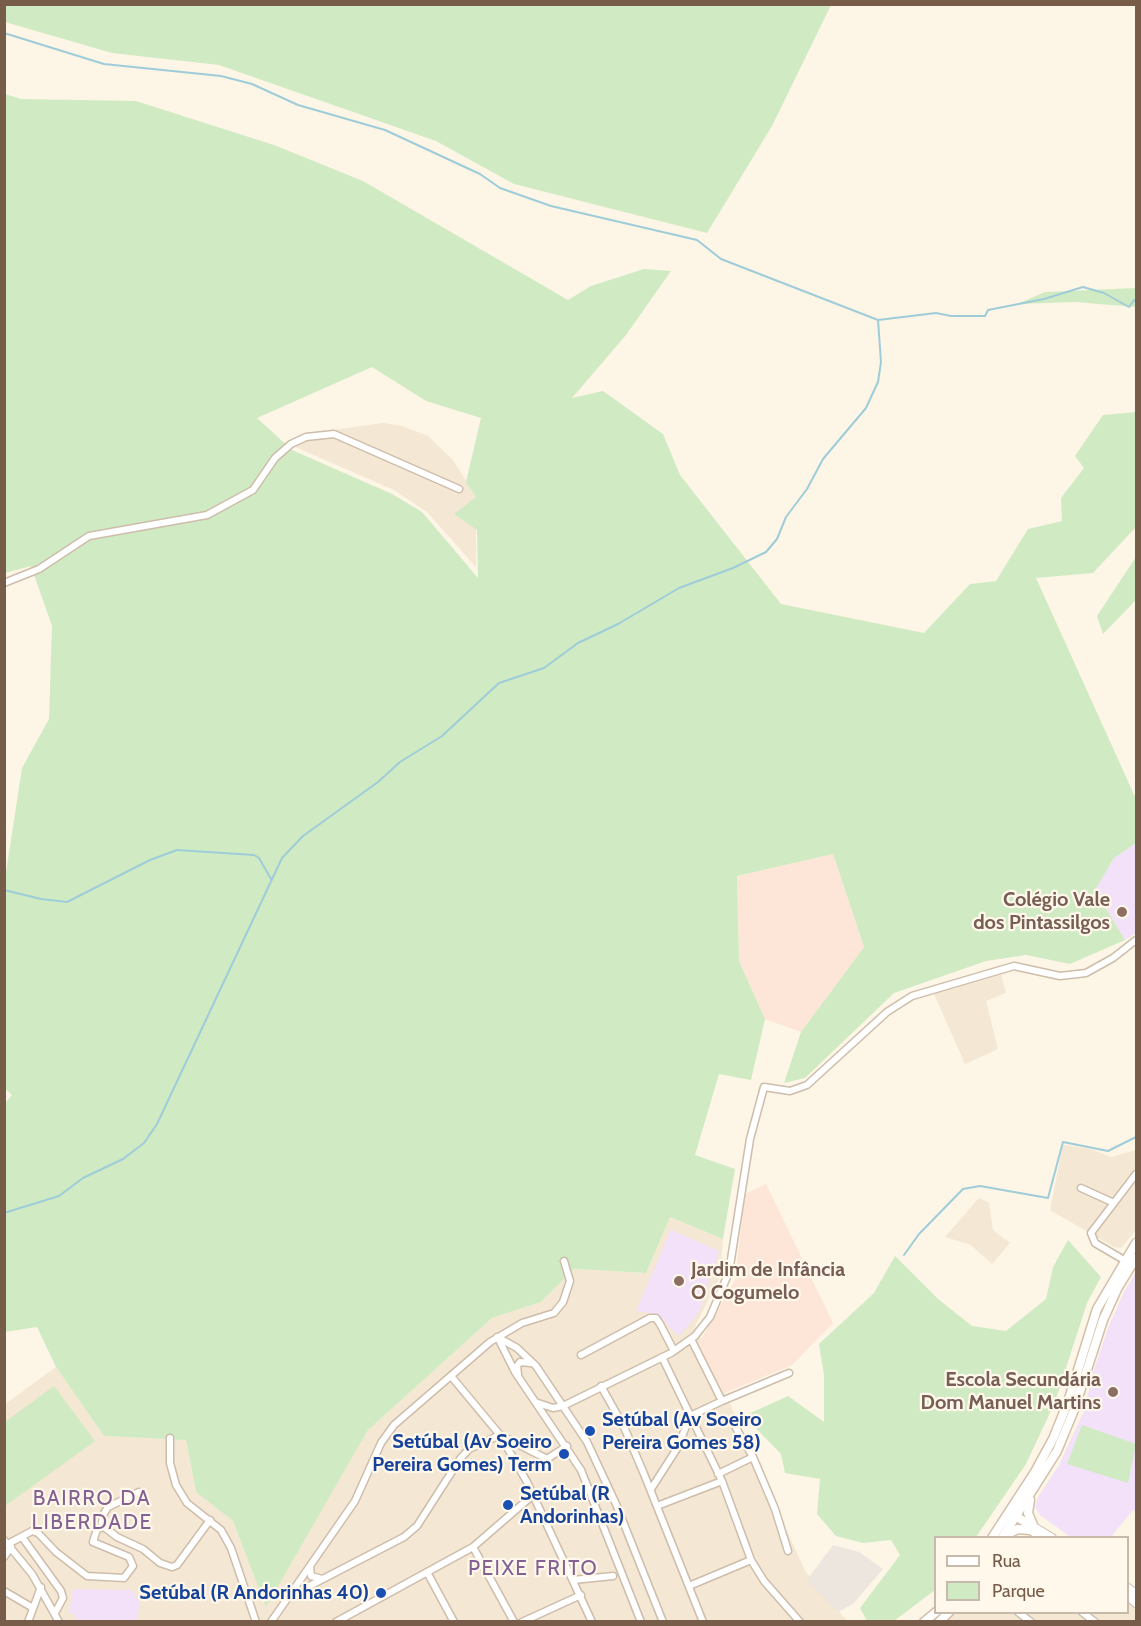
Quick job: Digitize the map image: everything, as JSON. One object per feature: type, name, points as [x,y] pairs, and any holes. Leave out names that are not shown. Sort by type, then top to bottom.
[{"type":"main road","points":[[1003,1536],[1053,1439],[1068,1402],[1092,1321],[1124,1260],[1137,1242]]},
{"type":"main road","points":[[1005,1536],[1013,1530],[1031,1528],[1027,1506],[1031,1494],[1066,1432],[1095,1338],[1117,1289],[1137,1258]]},
{"type":"main road","points":[[994,1536],[1031,1494]]},
{"type":"street","points":[[4,583],[39,569],[89,536],[207,515],[253,490],[274,458],[291,444],[306,437],[334,434],[459,489]]},
{"type":"street","points":[[535,1402],[552,1408],[563,1406],[674,1351],[691,1339],[710,1317],[729,1272],[750,1139],[764,1087],[790,1091],[807,1085],[887,1012],[912,996],[1014,966],[1060,976],[1086,973],[1113,958],[1137,940]]},
{"type":"street","points":[[1124,1260],[1095,1243],[1091,1236],[1137,1174]]},
{"type":"street","points":[[1081,1188],[1114,1203]]},
{"type":"street","points":[[271,1622],[355,1501],[381,1443],[394,1425],[497,1338],[522,1323],[554,1313],[563,1302],[570,1281],[564,1261]]},
{"type":"street","points":[[581,1355],[650,1318],[656,1318],[674,1351]]},
{"type":"street","points":[[497,1338],[517,1348],[536,1366],[599,1465],[663,1622]]},
{"type":"street","points":[[497,1338],[535,1402],[567,1446],[599,1511],[641,1622]]},
{"type":"street","points":[[691,1339],[722,1401]]},
{"type":"street","points":[[662,1357],[722,1481],[752,1560],[764,1581],[800,1622]]},
{"type":"street","points":[[519,1377],[517,1366],[520,1362],[525,1361],[536,1366]]},
{"type":"street","points":[[690,1416],[789,1373]]},
{"type":"street","points":[[451,1376],[500,1435],[533,1495],[592,1622]]},
{"type":"street","points":[[601,1386],[624,1427],[651,1489],[703,1622]]},
{"type":"street","points":[[651,1489],[686,1432],[690,1416]]},
{"type":"street","points":[[736,1428],[753,1457],[775,1509],[788,1551]]},
{"type":"street","points":[[500,1435],[547,1459],[567,1446]]},
{"type":"street","points":[[288,1597],[404,1537],[417,1526],[446,1478],[469,1449],[500,1435]]},
{"type":"street","points":[[170,1438],[170,1463],[176,1485],[187,1503],[221,1530],[231,1548],[256,1622]]},
{"type":"street","points":[[718,1474],[753,1457]]},
{"type":"street","points":[[657,1506],[722,1481]]},
{"type":"street","points":[[101,1528],[103,1515],[108,1507],[139,1492]]},
{"type":"street","points":[[336,1622],[428,1574],[473,1547],[533,1495]]},
{"type":"street","points":[[1012,1515],[1048,1536]]},
{"type":"street","points":[[4,1557],[8,1544],[32,1531],[38,1533],[56,1552],[87,1576],[124,1578],[133,1566],[129,1557],[93,1542],[97,1529],[104,1527],[117,1537],[143,1549],[160,1563],[172,1567],[177,1565],[210,1520]]},
{"type":"street","points":[[1031,1528],[1039,1536]]},
{"type":"street","points":[[22,1537],[61,1591],[63,1598],[55,1613]]},
{"type":"street","points":[[8,1544],[41,1587],[59,1622]]},
{"type":"street","points":[[473,1547],[514,1622]]},
{"type":"street","points":[[689,1586],[752,1560]]},
{"type":"street","points":[[310,1565],[311,1576],[323,1579]]},
{"type":"street","points":[[428,1574],[454,1622]]},
{"type":"street","points":[[573,1580],[613,1576]]},
{"type":"street","points":[[28,1622],[41,1587]]},
{"type":"street","points":[[4,1591],[33,1608]]},
{"type":"street","points":[[523,1621],[581,1595]]},
{"type":"shaded area","points":[[383,423],[402,426],[428,436],[453,460],[476,497],[476,567],[427,512],[394,490],[286,443],[312,433]]},
{"type":"shaded area","name":"Colégio Vale dos Pintassilgos","points":[[1136,843],[1136,933],[1125,940],[1095,890],[1114,858]]},
{"type":"shaded area","points":[[833,854],[864,947],[801,1032],[765,1019],[739,961],[737,876]]},
{"type":"shaded area","points":[[1001,975],[1006,993],[986,1001],[998,1049],[965,1064],[934,994]]},
{"type":"shaded area","points":[[1063,1145],[1090,1149],[1111,1157],[1136,1150],[1136,1230],[1121,1248],[1114,1247],[1050,1210]]},
{"type":"shaded area","points":[[766,1184],[833,1323],[792,1365],[722,1394],[698,1345],[735,1280],[745,1194]]},
{"type":"shaded area","points":[[979,1198],[989,1203],[993,1230],[1010,1243],[992,1264],[971,1245],[945,1237]]},
{"type":"shaded area","points":[[670,1217],[723,1239],[720,1277],[695,1326],[805,1571],[847,1621],[5,1621],[4,1405],[56,1367],[104,1436],[186,1440],[196,1492],[233,1521],[266,1606],[368,1430],[492,1318],[541,1302],[574,1269],[646,1273]]},
{"type":"shaded area","name":"Jardim de Infância O Cogumelo","points":[[671,1230],[719,1251],[699,1312],[680,1335],[677,1335],[658,1314],[636,1311]]},
{"type":"shaded area","name":"Escola Secundária Dom Manuel Martins","points":[[1136,1272],[1136,1512],[1133,1510],[1112,1536],[1069,1536],[1040,1515],[1035,1507],[1038,1497],[1059,1465],[1085,1409],[1092,1375],[1108,1328]]},
{"type":"shaded area","points":[[833,1545],[859,1552],[883,1569],[853,1604],[838,1612],[807,1580]]},
{"type":"shaded area","points":[[73,1589],[132,1590],[140,1603],[136,1621],[75,1621],[76,1615],[69,1613]]},
{"type":"shaded area","points":[[1129,1603],[1136,1608],[1136,1621],[943,1622],[950,1614],[1129,1614]]},
{"type":"green space","points":[[4,5],[831,5],[772,126],[707,233],[514,184],[436,141],[219,65],[112,53],[5,22]]},
{"type":"green space","points":[[5,94],[21,99],[136,101],[274,145],[363,181],[568,300],[591,286],[644,269],[671,271],[626,335],[572,398],[603,391],[663,434],[680,475],[781,604],[924,633],[970,584],[996,581],[1028,529],[1062,521],[1061,498],[1084,468],[1075,456],[1103,415],[1136,412],[1136,527],[1093,573],[1036,578],[1136,799],[1136,843],[1114,858],[1095,890],[1125,940],[1070,964],[1026,955],[986,961],[894,993],[805,1078],[784,1083],[801,1032],[864,947],[833,854],[737,876],[739,961],[765,1019],[751,1080],[719,1074],[695,1155],[735,1169],[723,1239],[670,1217],[646,1273],[574,1269],[541,1302],[492,1318],[368,1430],[266,1607],[233,1521],[196,1492],[186,1440],[104,1436],[56,1367],[37,1327],[5,1332],[4,1104],[12,1095],[4,1088],[5,879],[22,768],[49,719],[52,626],[31,566],[5,573]],"holes":[[[372,367],[426,401],[481,418],[466,482],[476,497],[454,514],[477,530],[478,578],[422,512],[392,494],[292,450],[257,418]]]},
{"type":"green space","points":[[1136,288],[1136,307],[1075,302],[1017,304],[1045,292]]},
{"type":"green space","points":[[1136,557],[1136,600],[1103,634],[1097,616]]},
{"type":"green space","points":[[1068,1240],[1101,1277],[1087,1303],[1055,1402],[1026,1464],[977,1536],[934,1536],[934,1591],[894,1621],[867,1621],[860,1608],[900,1555],[891,1540],[863,1543],[836,1536],[817,1514],[820,1479],[785,1473],[781,1454],[744,1416],[788,1396],[824,1422],[824,1375],[819,1344],[874,1293],[895,1256],[938,1299],[972,1326],[1006,1331],[1046,1299],[1053,1267]]},
{"type":"green space","points":[[54,1386],[95,1441],[5,1506],[5,1422]]},
{"type":"green space","points":[[1082,1425],[1136,1444],[1128,1483],[1067,1464]]},
{"type":"waterway","points":[[4,33],[104,64],[221,76],[252,84],[298,105],[385,130],[480,174],[500,188],[551,206],[697,240],[721,259],[878,320],[936,313],[951,316],[985,316],[988,310],[1044,299],[1083,287],[1104,293],[1129,307],[1134,300],[1136,301]]},
{"type":"waterway","points":[[4,1213],[59,1196],[83,1178],[123,1159],[144,1143],[157,1124],[282,858],[303,836],[378,782],[400,762],[442,736],[499,683],[544,668],[578,643],[618,624],[679,588],[733,568],[766,552],[777,539],[786,517],[807,489],[823,459],[866,408],[878,382],[881,362],[878,320]]},
{"type":"waterway","points":[[4,890],[41,899],[67,902],[150,860],[177,850],[254,855],[259,858],[271,879]]},
{"type":"waterway","points":[[904,1255],[919,1234],[963,1189],[980,1186],[1048,1198],[1063,1142],[1108,1151],[1136,1137]]},
{"type":"place","name":"Colégio Vale dos Pintassilgos","points":[[1122,912]]},
{"type":"place","name":"Jardim de Infância O Cogumelo","points":[[679,1281]]},
{"type":"place","name":"Escola Secundária Dom Manuel Martins","points":[[1113,1392]]},
{"type":"place","name":"Setúbal (Av Soeiro Pereira Gomes 58)","points":[[590,1431]]},
{"type":"place","name":"Setúbal (Av Soeiro Pereira Gomes) Term","points":[[564,1454]]},
{"type":"place","name":"Setúbal (R Andorinhas)","points":[[508,1505]]},
{"type":"place","name":"Setúbal (R Andorinhas 40)","points":[[381,1593]]},
{"type":"district","name":"BAIRRO DA LIBERDADE","points":[[92,1511]]},
{"type":"district","name":"PEIXE FRITO","points":[[533,1569]]}]
